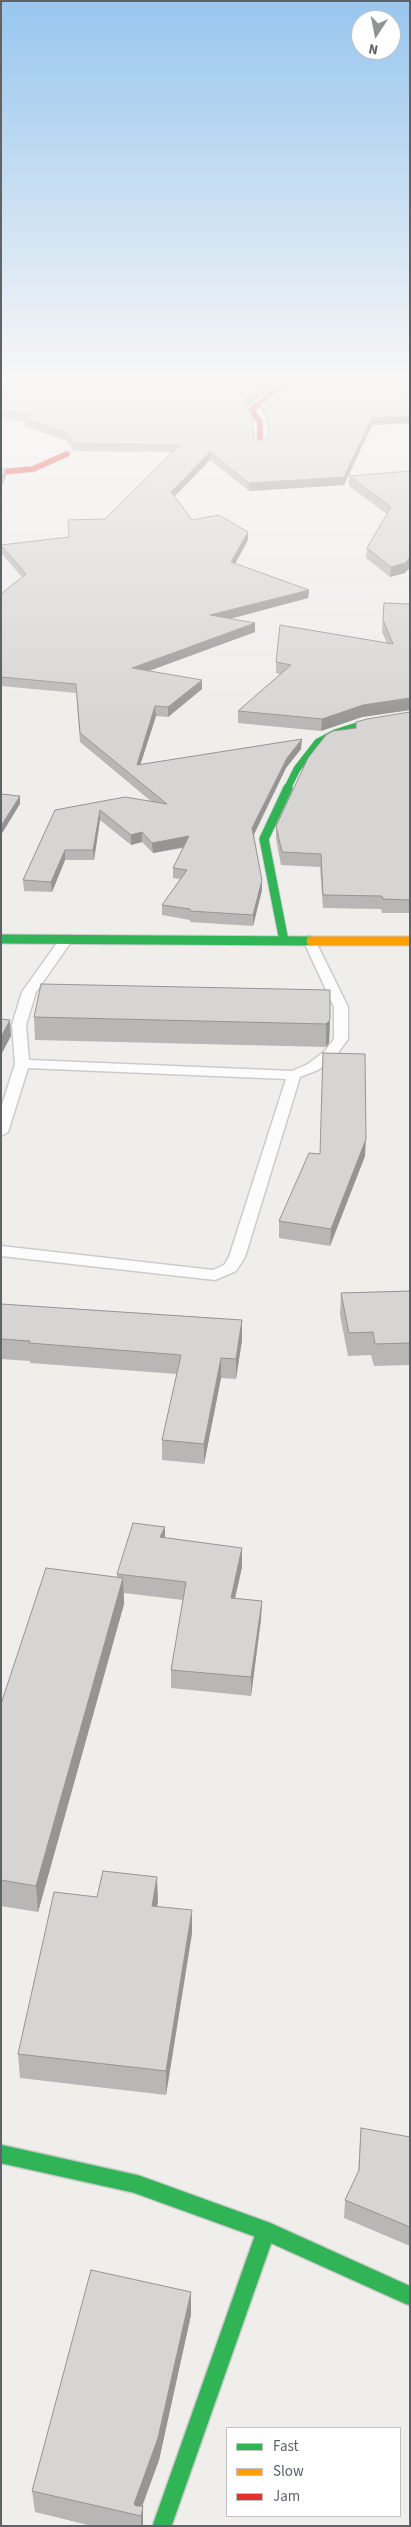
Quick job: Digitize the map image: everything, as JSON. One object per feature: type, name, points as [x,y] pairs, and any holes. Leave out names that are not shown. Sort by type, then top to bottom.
[{"type":"main road","points":[[284,941],[264,839],[297,769],[318,742],[335,733],[363,724],[410,717]]},
{"type":"main road","points":[[1,938],[410,941]]},
{"type":"main road","points":[[1,2154],[136,2184],[266,2231],[410,2296]]},
{"type":"main road","points":[[162,2526],[266,2231]]},
{"type":"lane","points":[[1,1132],[22,1064],[19,1025],[28,992],[67,939]]},
{"type":"lane","points":[[22,1064],[294,1075],[313,1067],[330,1054],[341,1039],[341,1007],[309,940]]},
{"type":"lane","points":[[1,1251],[215,1275],[230,1268],[237,1257],[294,1075]]},
{"type":"building","points":[[129,495],[173,495],[192,520],[219,515],[248,532],[231,562],[309,590],[210,615],[255,623],[132,668],[202,680],[168,707],[155,706],[137,765],[302,739],[287,758],[252,828],[262,880],[253,915],[190,911],[190,909],[162,905],[187,870],[173,868],[189,836],[152,843],[142,832],[131,835],[100,810],[93,850],[65,850],[51,882],[23,880],[55,810],[125,797],[167,804],[80,733],[76,684],[1,677],[1,594],[26,574],[1,545],[69,537],[68,520],[105,519]]},
{"type":"building","points":[[375,495],[410,495],[410,557],[405,563],[391,567],[367,548],[391,507]]},
{"type":"building","points":[[384,603],[410,604],[410,698],[363,705],[322,719],[238,711],[291,665],[276,662],[280,625],[393,644],[383,620]]},
{"type":"building","points":[[410,712],[410,900],[383,899],[382,896],[323,895],[321,854],[282,852],[276,826],[308,758],[326,735],[333,731],[356,728],[356,722],[367,719]]},
{"type":"building","points":[[1,794],[20,796],[1,826]]},
{"type":"building","points":[[41,984],[330,990],[330,1020],[326,1024],[34,1017]]},
{"type":"building","points":[[1,1019],[10,1020],[1,1037]]},
{"type":"building","points":[[323,1053],[365,1054],[366,1139],[331,1229],[279,1221],[309,1153],[320,1154]]},
{"type":"building","points":[[410,1291],[410,1343],[375,1344],[373,1332],[349,1333],[341,1293]]},
{"type":"building","points":[[1,1304],[242,1320],[236,1359],[221,1358],[204,1444],[162,1440],[181,1355],[29,1343],[30,1341],[1,1339]]},
{"type":"building","points":[[133,1523],[165,1527],[160,1537],[242,1548],[231,1598],[262,1601],[251,1677],[171,1670],[186,1582],[117,1574]]},
{"type":"building","points":[[46,1568],[123,1578],[36,1886],[1,1880],[1,1704]]},
{"type":"building","points":[[103,1871],[157,1877],[152,1906],[192,1910],[166,2071],[18,2054],[54,1892],[97,1897]]},
{"type":"building","points":[[361,2128],[410,2137],[410,2227],[345,2200],[359,2170]]},
{"type":"building","points":[[91,2270],[191,2292],[158,2438],[134,2504],[136,2506],[143,2506],[141,2516],[32,2491]]},
{"type":"traffic: fast","points":[[284,941],[264,839],[297,769],[318,742],[335,733],[363,724],[410,717]]},
{"type":"traffic: fast","points":[[1,939],[311,941]]},
{"type":"traffic: fast","points":[[1,2154],[136,2184],[266,2231],[410,2296]]},
{"type":"traffic: fast","points":[[162,2526],[266,2231]]},
{"type":"traffic: slow","points":[[311,941],[410,941]]}]
